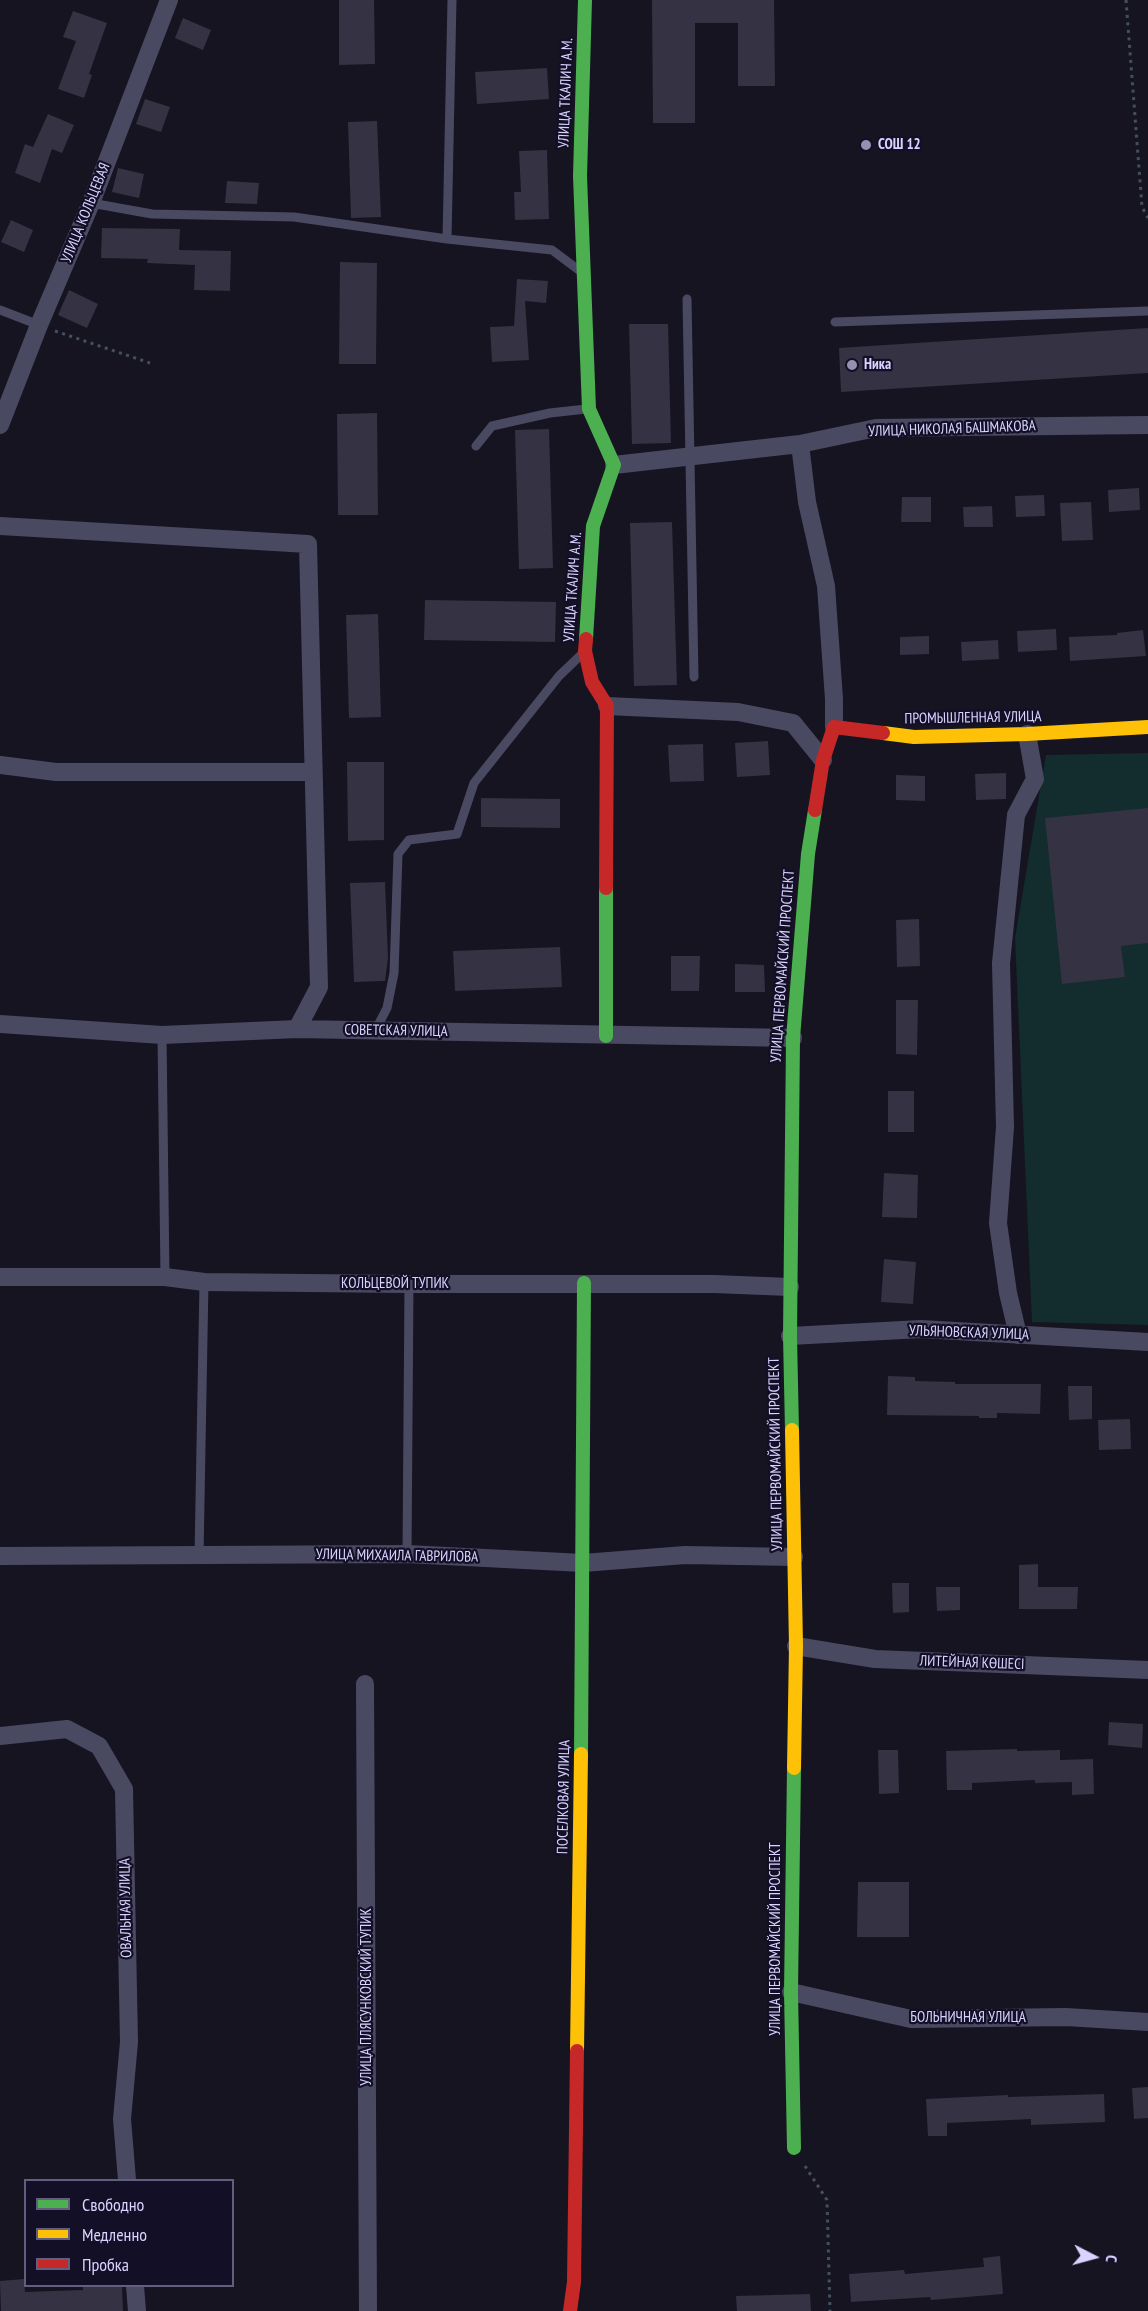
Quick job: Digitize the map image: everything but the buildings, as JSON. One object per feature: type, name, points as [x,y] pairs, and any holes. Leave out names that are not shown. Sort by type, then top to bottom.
[{"type":"street","name":"УЛИЦА КОЛЬЦЕВАЯ","points":[[0,426],[39,325],[91,203],[169,0]]},
{"type":"street","name":"УЛИЦА ТКАЛИЧ А.М.","points":[[585,0],[580,176],[589,409],[614,465],[593,526],[585,651],[592,682],[607,706]]},
{"type":"street","name":"УЛИЦА НИКОЛАЯ БАШМАКОВА","points":[[614,465],[800,444],[876,428],[1148,425]]},
{"type":"street","points":[[800,444],[807,502],[826,586],[834,699],[834,727],[822,760]]},
{"type":"street","points":[[0,526],[308,544],[312,772],[320,987],[297,1029]]},
{"type":"street","points":[[606,1036],[607,706],[738,712],[793,723],[822,760]]},
{"type":"street","name":"ПРОМЫШЛЕННАЯ УЛИЦА","points":[[834,727],[914,737],[1027,735],[1148,727]]},
{"type":"street","points":[[1018,1335],[1008,1293],[998,1223],[1005,1127],[1001,963],[1016,815],[1035,779],[1027,735]]},
{"type":"street","name":"УЛИЦА ПЕРВОМАЙСКИЙ ПРОСПЕКТ","points":[[794,2148],[791,1992],[796,1646],[790,1335],[793,1038],[808,854],[822,760]]},
{"type":"street","points":[[0,765],[56,772],[312,772]]},
{"type":"street","name":"СОВЕТСКАЯ УЛИЦА","points":[[0,1024],[162,1035],[297,1029],[793,1038]]},
{"type":"street","name":"КОЛЬЦЕВОЙ ТУПИК","points":[[0,1277],[165,1277],[204,1282],[714,1284],[790,1287]]},
{"type":"street","name":"ПОСЕЛКОВАЯ УЛИЦА","points":[[570,2311],[574,2283],[584,1563],[584,1283]]},
{"type":"street","name":"УЛЬЯНОВСКАЯ УЛИЦА","points":[[790,1335],[921,1329],[1148,1342]]},
{"type":"street","name":"УЛИЦА МИХАИЛА ГАВРИЛОВА","points":[[0,1556],[407,1554],[584,1563],[685,1555],[794,1557]]},
{"type":"street","name":"ЛИТЕЙНАЯ КӨШЕСІ","points":[[796,1646],[875,1659],[1148,1670]]},
{"type":"street","name":"УЛИЦА ПЛЯСУНКОВСКИЙ ТУПИК","points":[[365,1684],[369,2311]]},
{"type":"street","name":"ОВАЛЬНАЯ УЛИЦА","points":[[0,1736],[68,1730],[99,1746],[124,1790],[129,2042],[122,2119],[127,2179]]},
{"type":"street","name":"БОЛЬНИЧНАЯ УЛИЦА","points":[[791,1992],[912,2019],[1066,2017],[1148,2022]]},
{"type":"street","points":[[135,2287],[137,2311]]},
{"type":"lane","points":[[447,239],[452,0]]},
{"type":"lane","points":[[91,203],[152,214],[294,217],[447,239],[552,250],[584,275]]},
{"type":"lane","points":[[687,299],[694,677]]},
{"type":"lane","points":[[0,310],[39,325]]},
{"type":"lane","points":[[835,322],[1148,311]]},
{"type":"lane","points":[[476,446],[492,426],[550,413],[589,409]]},
{"type":"lane","points":[[375,1031],[387,1008],[394,973],[398,854],[410,840],[457,834],[474,783],[559,675],[585,651]]},
{"type":"lane","points":[[162,1035],[165,1277]]},
{"type":"lane","points":[[199,1556],[204,1282]]},
{"type":"lane","points":[[407,1554],[409,1284]]},
{"type":"path","points":[[1126,0],[1142,207],[1148,218]]},
{"type":"path","points":[[39,325],[150,363]]},
{"type":"path","points":[[794,2148],[827,2200],[830,2311]]},
{"type":"green space","points":[[1148,753],[1148,1325],[1032,1322],[1015,938],[1046,755]]},
{"type":"traffic: fast","points":[[585,0],[580,176],[589,409],[614,465],[593,526],[586,639]]},
{"type":"traffic: fast","points":[[792,1430],[790,1336],[793,1038],[808,854],[815,810]]},
{"type":"traffic: fast","points":[[606,888],[606,1036]]},
{"type":"traffic: fast","points":[[581,1754],[584,1283]]},
{"type":"traffic: fast","points":[[794,1768],[791,1992],[794,2148]]},
{"type":"traffic: slow","points":[[883,733],[914,737],[1027,734],[1148,727]]},
{"type":"traffic: slow","points":[[792,1430],[796,1646],[794,1768]]},
{"type":"traffic: slow","points":[[577,2051],[581,1754]]},
{"type":"traffic: jam","points":[[586,639],[585,651],[592,682],[607,706],[606,888]]},
{"type":"traffic: jam","points":[[815,810],[823,760],[834,727],[883,733]]},
{"type":"traffic: jam","points":[[570,2311],[574,2282],[577,2051]]},
{"type":"place","name":"СОШ 12","points":[[866,145]]},
{"type":"place","name":"Ника","points":[[852,365]]}]
